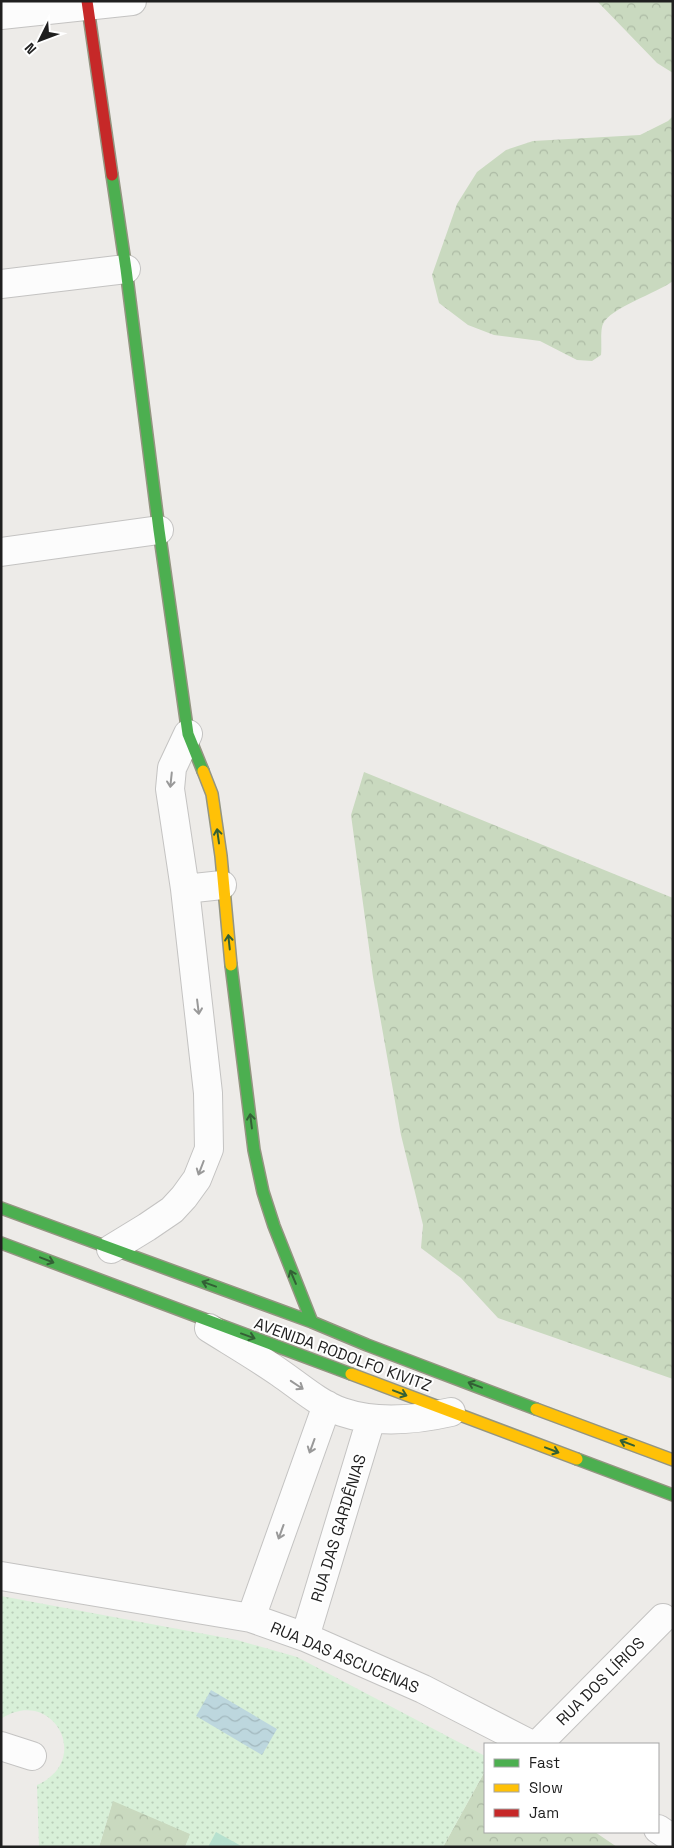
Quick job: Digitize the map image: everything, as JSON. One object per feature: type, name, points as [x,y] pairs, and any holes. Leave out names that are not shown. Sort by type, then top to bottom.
[{"type":"main road","points":[[87,4],[126,270],[159,530],[188,734],[212,794],[254,1150],[263,1192],[287,1262],[312,1322]]},
{"type":"main road","name":"AVENIDA RODOLFO KIVITZ","points":[[1,1208],[312,1322],[673,1460]]},
{"type":"main road","name":"AVENIDA RODOLFO KIVITZ","points":[[1,1243],[673,1495]]},
{"type":"street","points":[[1,15],[87,4],[132,1]]},
{"type":"street","points":[[1,284],[126,270]]},
{"type":"street","points":[[1,552],[159,530]]},
{"type":"street","points":[[112,1249],[172,1210],[197,1178],[209,1149],[208,1093],[185,889],[170,789],[172,768],[188,734]]},
{"type":"street","points":[[185,889],[222,885]]},
{"type":"street","points":[[195,978],[232,975]]},
{"type":"street","points":[[182,1312],[342,1412],[371,1419],[428,1417],[451,1412]]},
{"type":"street","points":[[250,1618],[327,1404]]},
{"type":"street","name":"RUA DAS GARDÊNIAS","points":[[305,1637],[371,1419]]},
{"type":"street","name":"RUA DAS ASCUCENAS","points":[[1,1576],[250,1618],[305,1637],[423,1690],[528,1743]]},
{"type":"street","name":"RUA DOS LÍRIOS","points":[[539,1743],[663,1618]]},
{"type":"street","points":[[1,1746],[32,1756]]},
{"type":"street","points":[[659,1830],[673,1839]]},
{"type":"green space","points":[[597,1],[673,1],[673,73],[657,63]]},
{"type":"green space","points":[[673,116],[673,281],[607,318],[602,327],[601,355],[592,361],[577,360],[540,341],[494,335],[468,325],[439,303],[432,275],[457,204],[477,172],[506,150],[533,141],[640,135],[668,121]]},
{"type":"green space","points":[[364,772],[673,898],[673,1379],[498,1318],[461,1278],[421,1248],[423,1225],[401,1135],[373,977],[351,815]]},
{"type":"green space","points":[[1,1596],[237,1640],[297,1657],[484,1755],[484,1773],[443,1847],[185,1847],[190,1834],[113,1801],[99,1847],[39,1847],[37,1785],[54,1774],[63,1759],[64,1744],[60,1730],[50,1718],[36,1711],[20,1711],[1,1719]]},
{"type":"green space","points":[[484,1773],[484,1833],[596,1833],[617,1847],[443,1847]]},
{"type":"green space","points":[[113,1800],[191,1834],[185,1847],[99,1847]]},
{"type":"green space","points":[[216,1832],[243,1847],[208,1847]]},
{"type":"water","points":[[211,1690],[277,1729],[262,1755],[196,1716]]},
{"type":"traffic: fast","points":[[112,175],[188,734],[203,771]]},
{"type":"traffic: fast","points":[[231,965],[254,1150],[263,1192],[274,1226],[312,1322]]},
{"type":"traffic: fast","points":[[1,1208],[312,1322],[367,1345],[536,1409]]},
{"type":"traffic: fast","points":[[1,1243],[351,1374]]},
{"type":"traffic: fast","points":[[577,1459],[673,1495]]},
{"type":"traffic: slow","points":[[203,771],[212,794],[221,856],[231,965]]},
{"type":"traffic: slow","points":[[351,1374],[577,1459]]},
{"type":"traffic: slow","points":[[536,1409],[673,1460]]},
{"type":"traffic: jam","points":[[87,1],[112,175]]}]
